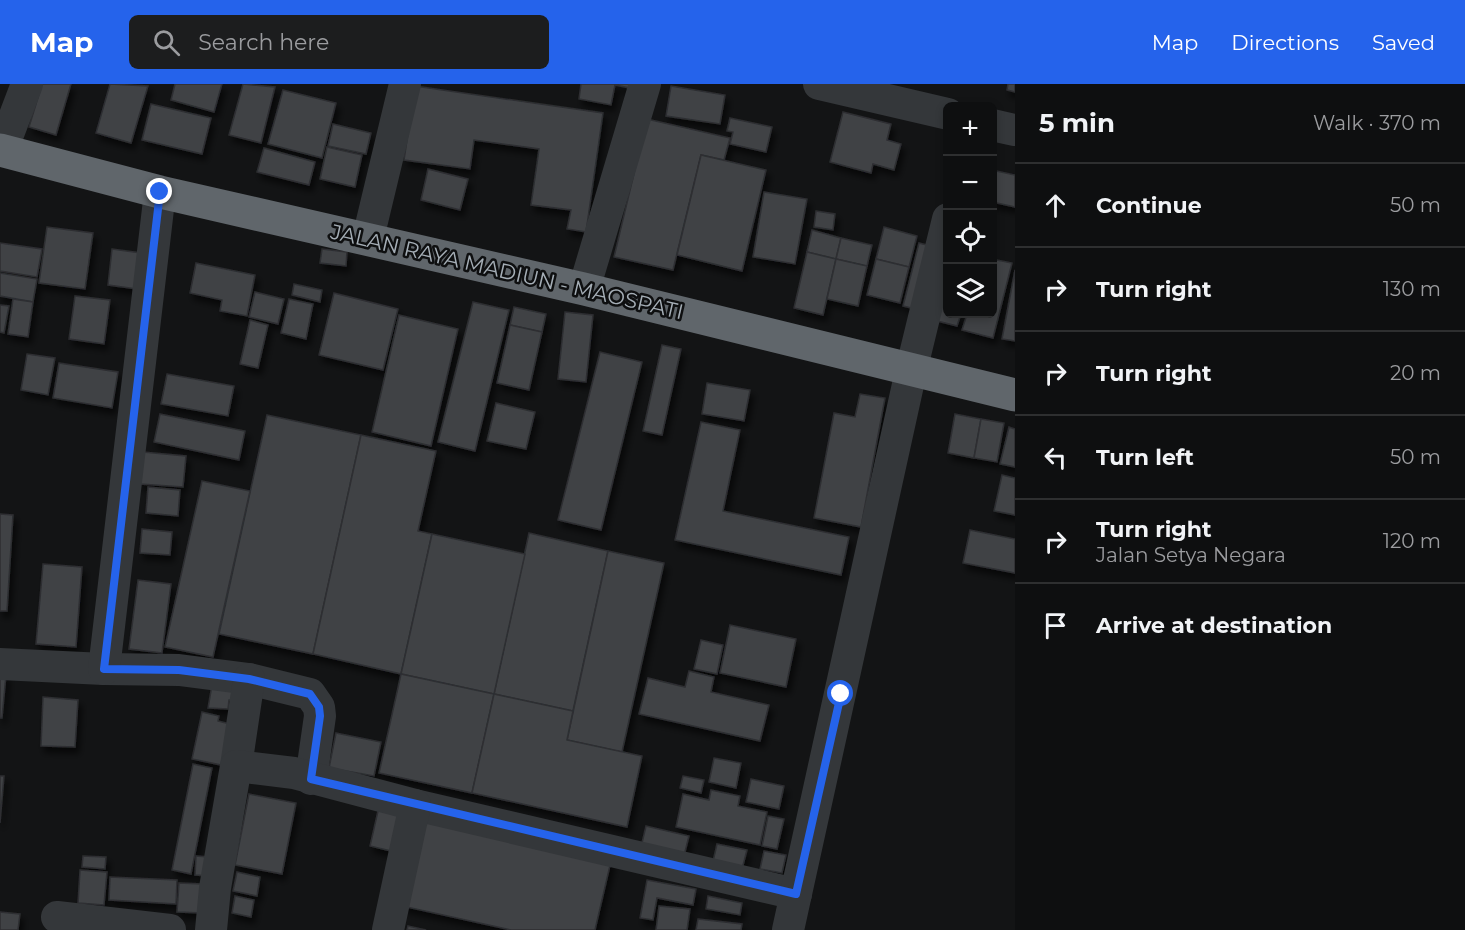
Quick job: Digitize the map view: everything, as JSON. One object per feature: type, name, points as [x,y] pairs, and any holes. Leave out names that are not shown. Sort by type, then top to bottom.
[{"type":"highway","name":"JALAN RAYA MADIUN - MAOSPATI","points":[[1,150],[160,192],[584,289],[1015,395]]},
{"type":"street","points":[[1,150],[27,84]]},
{"type":"street","points":[[368,238],[405,84]]},
{"type":"street","points":[[584,289],[645,84]]},
{"type":"street","points":[[819,84],[943,113]]},
{"type":"street","points":[[997,125],[1015,130]]},
{"type":"street","points":[[104,669],[160,192]]},
{"type":"street","points":[[788,930],[911,371],[943,240]]},
{"type":"street","points":[[0,663],[104,669],[179,670],[249,679],[310,694],[319,707],[320,716],[311,779]]},
{"type":"street","points":[[211,930],[215,888],[249,679]]},
{"type":"street","points":[[236,766],[294,773],[415,805],[796,894]]},
{"type":"street","points":[[388,930],[415,805]]},
{"type":"street","points":[[57,917],[170,930]]},
{"type":"building","points":[[42,84],[71,84],[56,135],[29,127]]},
{"type":"building","points":[[110,84],[148,86],[131,143],[96,133]]},
{"type":"building","points":[[175,84],[222,84],[214,112],[171,100]]},
{"type":"building","points":[[243,84],[275,87],[261,143],[229,135]]},
{"type":"building","points":[[581,84],[640,84],[639,90],[615,85],[611,105],[579,99]]},
{"type":"building","points":[[1008,84],[1015,84],[1015,92],[1007,90]]},
{"type":"building","points":[[415,86],[603,113],[586,232],[567,229],[571,210],[531,205],[539,149],[474,140],[470,169],[404,160]]},
{"type":"building","points":[[671,86],[725,95],[720,124],[666,116]]},
{"type":"building","points":[[283,90],[336,103],[322,158],[268,144]]},
{"type":"building","points":[[151,104],[211,118],[202,154],[142,140]]},
{"type":"building","points":[[843,112],[891,124],[887,140],[901,144],[894,170],[873,164],[871,173],[830,162]]},
{"type":"building","points":[[730,118],[772,127],[766,152],[730,144],[733,132],[727,131]]},
{"type":"building","points":[[647,119],[730,138],[724,160],[701,155],[673,270],[614,257]]},
{"type":"building","points":[[333,124],[371,133],[366,154],[328,146]]},
{"type":"building","points":[[327,147],[362,155],[355,187],[320,179]]},
{"type":"building","points":[[264,148],[315,162],[309,185],[257,172]]},
{"type":"building","points":[[701,155],[766,170],[742,271],[677,255]]},
{"type":"building","points":[[428,169],[468,179],[460,210],[421,200]]},
{"type":"building","points":[[997,171],[1015,175],[1015,207],[997,203]]},
{"type":"building","points":[[764,192],[807,199],[795,264],[753,257]]},
{"type":"building","points":[[816,211],[835,214],[833,230],[814,227]]},
{"type":"building","points":[[47,227],[93,233],[85,289],[39,283]]},
{"type":"building","points":[[884,227],[917,236],[909,267],[876,259]]},
{"type":"building","points":[[812,230],[841,238],[836,259],[807,252]]},
{"type":"building","points":[[841,238],[872,245],[867,266],[836,259]]},
{"type":"building","points":[[0,243],[42,249],[37,277],[0,271]]},
{"type":"building","points":[[919,243],[939,248],[923,311],[903,306]]},
{"type":"building","points":[[112,249],[149,254],[144,290],[108,285]]},
{"type":"building","points":[[322,249],[347,252],[346,266],[320,263]]},
{"type":"building","points":[[807,252],[836,259],[823,315],[794,308]]},
{"type":"building","points":[[836,259],[867,266],[858,306],[827,299]]},
{"type":"building","points":[[876,259],[909,267],[900,303],[867,295]]},
{"type":"building","points":[[997,260],[1012,263],[993,338],[962,330],[966,318],[997,318]]},
{"type":"building","points":[[196,263],[255,275],[247,316],[220,311],[222,300],[190,293]]},
{"type":"building","points":[[1015,270],[1015,341],[1002,339]]},
{"type":"building","points":[[0,273],[37,279],[33,302],[0,296]]},
{"type":"building","points":[[294,284],[322,290],[320,302],[292,295]]},
{"type":"building","points":[[255,292],[284,299],[278,324],[249,317]]},
{"type":"building","points":[[334,293],[398,309],[383,370],[319,355]]},
{"type":"building","points":[[75,296],[110,300],[104,344],[69,339]]},
{"type":"building","points":[[13,299],[33,302],[28,337],[8,334]]},
{"type":"building","points":[[289,299],[313,304],[306,339],[281,333]]},
{"type":"building","points":[[943,300],[943,318],[960,318],[957,326],[937,321]]},
{"type":"building","points":[[473,302],[509,310],[475,451],[438,442]]},
{"type":"building","points":[[0,305],[9,306],[4,333],[0,332]]},
{"type":"building","points":[[514,307],[546,314],[542,332],[510,325]]},
{"type":"building","points":[[565,312],[593,315],[586,382],[558,379]]},
{"type":"building","points":[[399,315],[458,329],[431,446],[372,432]]},
{"type":"building","points":[[250,320],[268,325],[258,368],[240,364]]},
{"type":"building","points":[[510,325],[542,332],[529,390],[497,383]]},
{"type":"building","points":[[662,345],[681,349],[662,435],[643,431]]},
{"type":"building","points":[[600,352],[642,362],[601,530],[558,520]]},
{"type":"building","points":[[27,354],[55,358],[48,395],[21,390]]},
{"type":"building","points":[[59,363],[118,372],[112,408],[53,398]]},
{"type":"building","points":[[167,374],[234,386],[228,416],[161,404]]},
{"type":"building","points":[[707,383],[750,390],[744,421],[702,414]]},
{"type":"building","points":[[860,394],[885,398],[861,527],[814,518],[834,413],[855,417]]},
{"type":"building","points":[[496,403],[535,412],[526,449],[487,441]]},
{"type":"building","points":[[160,414],[245,431],[239,460],[154,442]]},
{"type":"building","points":[[955,414],[981,419],[974,458],[948,453]]},
{"type":"building","points":[[267,415],[361,435],[313,654],[219,634]]},
{"type":"building","points":[[981,419],[1004,423],[997,462],[974,458]]},
{"type":"building","points":[[701,422],[740,430],[723,511],[849,537],[841,575],[675,540]]},
{"type":"building","points":[[1009,427],[1015,429],[1015,467],[1000,464]]},
{"type":"building","points":[[361,435],[436,451],[418,531],[432,534],[401,674],[313,654]]},
{"type":"building","points":[[143,452],[186,456],[183,487],[140,484]]},
{"type":"building","points":[[1002,475],[1015,478],[1015,515],[994,511]]},
{"type":"building","points":[[202,481],[250,491],[213,657],[165,647]]},
{"type":"building","points":[[148,487],[180,490],[178,516],[146,513]]},
{"type":"building","points":[[0,514],[13,515],[7,611],[0,611]]},
{"type":"building","points":[[142,529],[172,532],[170,555],[140,553]]},
{"type":"building","points":[[970,530],[1015,539],[1015,573],[963,563]]},
{"type":"building","points":[[529,533],[608,551],[573,711],[494,694]]},
{"type":"building","points":[[432,534],[525,554],[494,694],[401,674]]},
{"type":"building","points":[[608,551],[664,563],[622,752],[567,740]]},
{"type":"building","points":[[43,564],[82,567],[76,647],[36,644]]},
{"type":"building","points":[[138,580],[171,584],[162,653],[129,649]]},
{"type":"building","points":[[730,625],[796,639],[786,687],[720,673]]},
{"type":"building","points":[[701,640],[723,645],[717,674],[694,669]]},
{"type":"building","points":[[689,671],[714,677],[711,692],[769,705],[760,741],[639,714],[648,678],[685,687]]},
{"type":"building","points":[[0,674],[6,675],[2,718],[0,718]]},
{"type":"building","points":[[401,674],[494,694],[472,793],[379,773]]},
{"type":"building","points":[[213,679],[241,684],[238,701],[229,700],[228,709],[208,708]]},
{"type":"building","points":[[494,694],[573,711],[567,740],[642,756],[627,827],[472,793]]},
{"type":"building","points":[[43,697],[78,700],[75,747],[41,746]]},
{"type":"building","points":[[202,712],[219,716],[218,721],[230,724],[221,765],[192,759]]},
{"type":"building","points":[[336,733],[381,742],[374,776],[329,768]]},
{"type":"building","points":[[714,758],[741,763],[736,788],[709,782]]},
{"type":"building","points":[[193,764],[212,768],[191,874],[172,870]]},
{"type":"building","points":[[0,776],[4,776],[0,823]]},
{"type":"building","points":[[683,776],[704,780],[701,793],[680,788]]},
{"type":"building","points":[[751,779],[784,786],[779,809],[746,802]]},
{"type":"building","points":[[711,790],[740,796],[738,806],[767,812],[760,845],[676,827],[683,794],[709,800]]},
{"type":"building","points":[[249,794],[296,803],[282,874],[235,865]]},
{"type":"building","points":[[380,802],[406,808],[395,852],[370,846]]},
{"type":"building","points":[[423,815],[612,857],[595,930],[511,930],[402,906]]},
{"type":"building","points":[[768,816],[784,819],[777,849],[762,846]]},
{"type":"building","points":[[646,826],[689,836],[684,856],[641,847]]},
{"type":"building","points":[[717,844],[747,850],[740,877],[711,870]]},
{"type":"building","points":[[764,851],[786,855],[782,873],[760,869]]},
{"type":"building","points":[[83,856],[106,857],[105,869],[82,867]]},
{"type":"building","points":[[196,856],[210,857],[209,876],[195,875]]},
{"type":"building","points":[[80,870],[107,872],[104,905],[78,903]]},
{"type":"building","points":[[237,872],[260,877],[257,896],[233,891]]},
{"type":"building","points":[[110,877],[177,880],[176,904],[109,900]]},
{"type":"building","points":[[647,880],[696,889],[693,905],[657,898],[653,920],[640,918]]},
{"type":"building","points":[[179,883],[203,884],[202,913],[177,912]]},
{"type":"building","points":[[235,896],[254,900],[251,917],[232,913]]},
{"type":"building","points":[[708,896],[742,903],[740,915],[706,909]]},
{"type":"building","points":[[659,906],[690,909],[687,930],[656,930]]},
{"type":"building","points":[[0,912],[20,914],[18,930],[0,930]]},
{"type":"building","points":[[698,919],[742,924],[741,930],[696,930]]},
{"type":"building","points":[[408,926],[426,930],[407,930]]},
{"type":"route","points":[[160,192],[104,669],[179,670],[249,679],[310,694],[319,707],[320,716],[311,779],[796,894],[841,694]]}]
